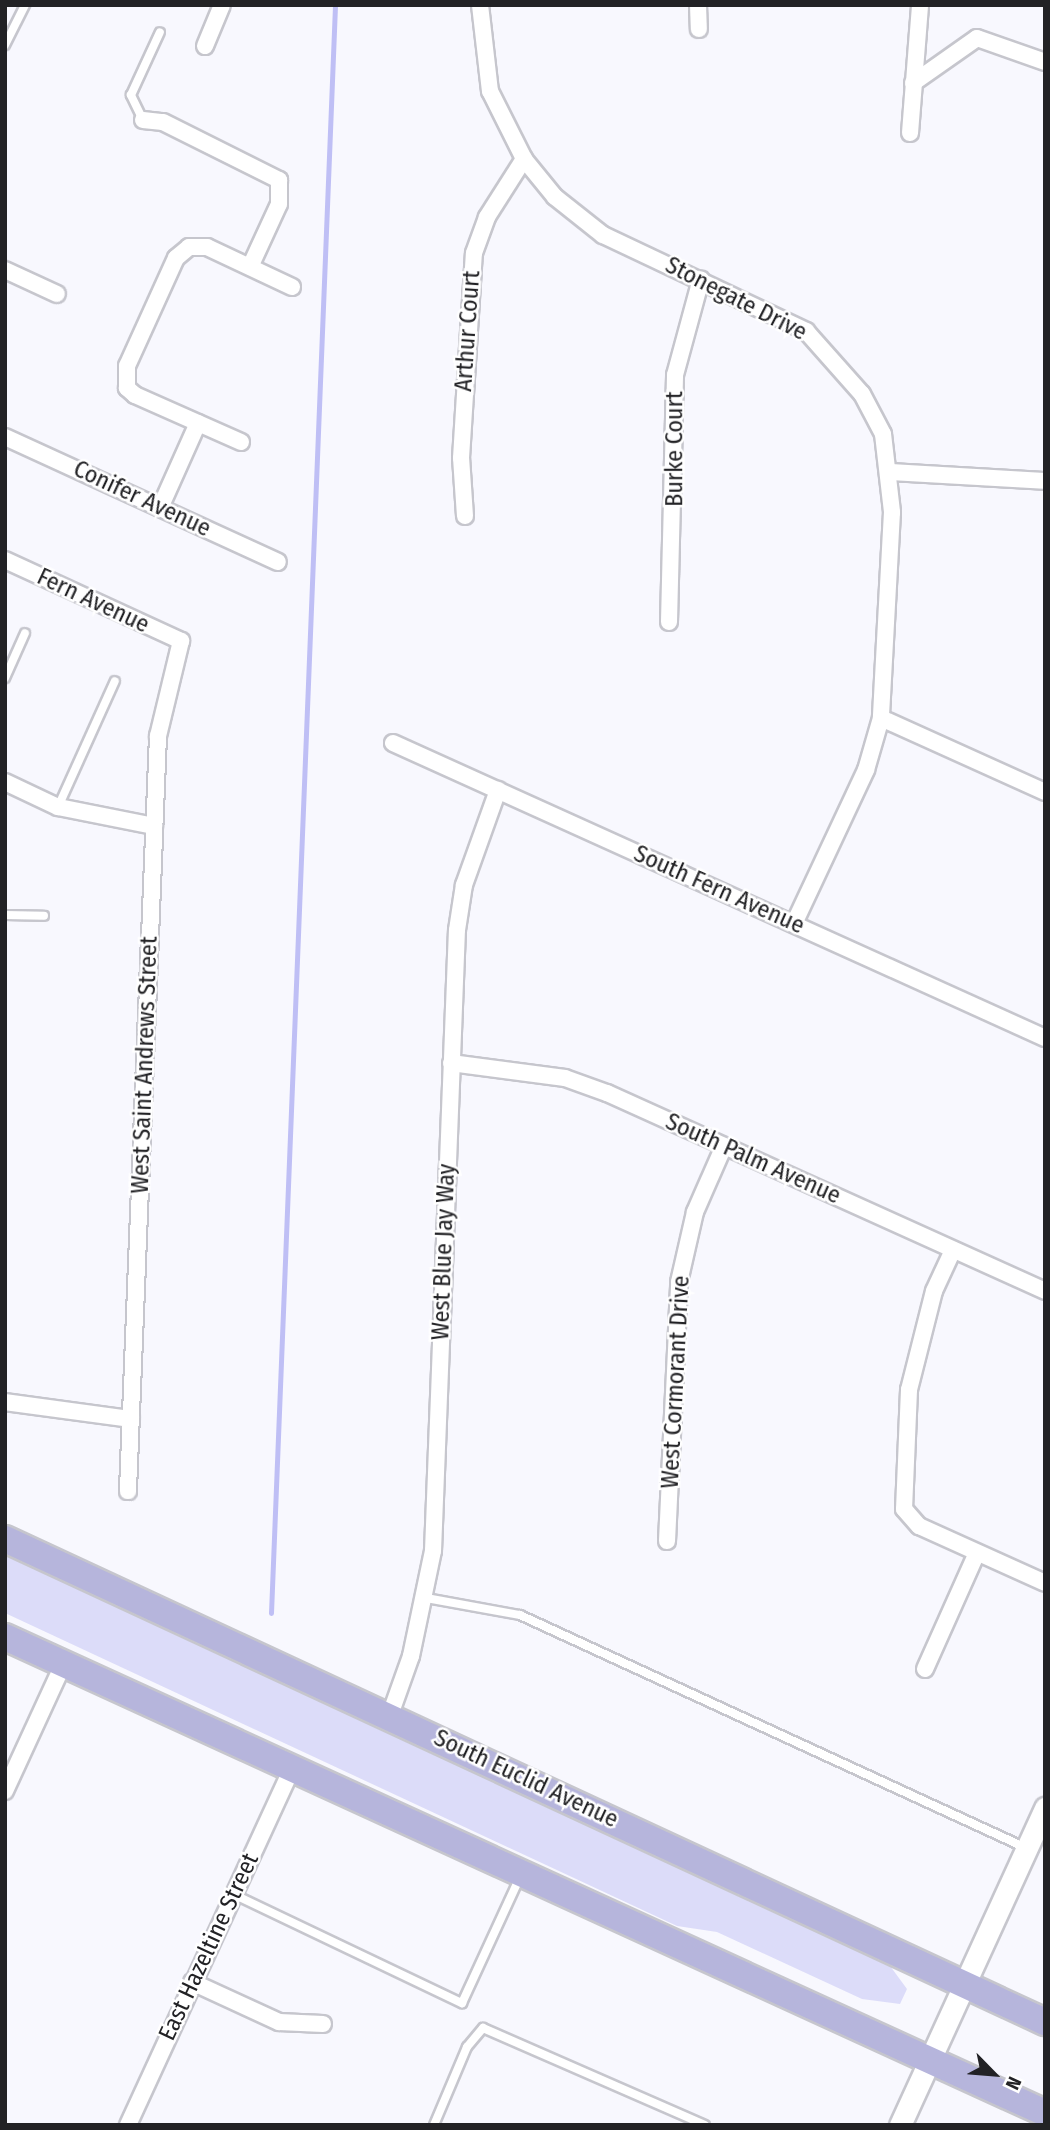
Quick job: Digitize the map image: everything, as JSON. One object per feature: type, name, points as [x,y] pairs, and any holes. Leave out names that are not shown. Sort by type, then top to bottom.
[{"type":"main road","name":"South Euclid Avenue","points":[[5,1539],[390,1715],[1045,2022]]},
{"type":"main road","points":[[5,1637],[520,1876],[1045,2113]]},
{"type":"street","points":[[205,46],[222,5]]},
{"type":"street","name":"Stonegate Drive","points":[[480,5],[490,91],[524,159],[584,222],[806,331],[835,358],[883,434],[891,472],[881,718],[866,771],[794,924]]},
{"type":"street","points":[[698,5],[699,29]]},
{"type":"street","points":[[911,134],[919,5]]},
{"type":"street","points":[[913,83],[977,38],[1045,62]]},
{"type":"street","points":[[143,120],[163,122],[279,180],[279,204],[250,267]]},
{"type":"street","name":"Arthur Court","points":[[465,516],[461,458],[474,253],[487,217],[524,159]]},
{"type":"street","points":[[241,442],[127,388],[127,366],[180,252],[199,246],[292,287]]},
{"type":"street","points":[[5,270],[57,294]]},
{"type":"street","name":"Burke Court","points":[[669,622],[675,375],[701,279]]},
{"type":"street","points":[[160,508],[198,423]]},
{"type":"street","name":"Conifer Avenue","points":[[5,437],[278,562]]},
{"type":"street","points":[[891,472],[1045,481]]},
{"type":"street","name":"Fern Avenue","points":[[5,560],[181,641]]},
{"type":"street","name":"West Saint Andrews Street","points":[[128,1491],[158,736],[181,641]]},
{"type":"street","points":[[881,718],[1045,792]]},
{"type":"street","name":"South Fern Avenue","points":[[393,743],[1045,1038]]},
{"type":"street","points":[[5,782],[58,807],[154,826]]},
{"type":"street","name":"West Blue Jay Way","points":[[390,1715],[426,1598],[450,1063],[464,886],[498,790]]},
{"type":"street","name":"South Palm Avenue","points":[[450,1063],[565,1078],[724,1146],[1045,1291]]},
{"type":"street","name":"West Cormorant Drive","points":[[667,1541],[679,1282],[695,1212],[724,1146]]},
{"type":"street","points":[[953,1250],[934,1291],[909,1391],[901,1482],[904,1509],[919,1526],[1045,1583]]},
{"type":"street","points":[[5,1402],[24,1407],[131,1419]]},
{"type":"street","points":[[5,1417],[24,1407]]},
{"type":"street","points":[[925,1669],[977,1553]]},
{"type":"street","points":[[5,1791],[63,1665]]},
{"type":"street","name":"East Hazeltine Street","points":[[128,2125],[291,1770]]},
{"type":"street","points":[[900,2125],[1045,1808]]},
{"type":"street","points":[[192,1982],[279,2022],[323,2024]]},
{"type":"lane","points":[[5,45],[26,5]]},
{"type":"lane","points":[[143,120],[131,95],[160,32]]},
{"type":"lane","points":[[5,678],[25,633]]},
{"type":"lane","points":[[58,807],[115,681]]},
{"type":"lane","points":[[5,915],[44,916]]},
{"type":"lane","points":[[426,1598],[520,1615],[1026,1848]]},
{"type":"lane","points":[[233,1894],[462,2003],[520,1876]]},
{"type":"lane","points":[[435,2125],[467,2047],[483,2028],[705,2125]]},
{"type":"lane","points":[[1039,2125],[1045,2113]]},
{"type":"shaded area","points":[[5,1555],[885,1959],[907,1989],[900,2004],[862,1999],[717,1932],[677,1926],[5,1613]]},
{"type":"waterway","points":[[271,1613],[335,5]]}]
